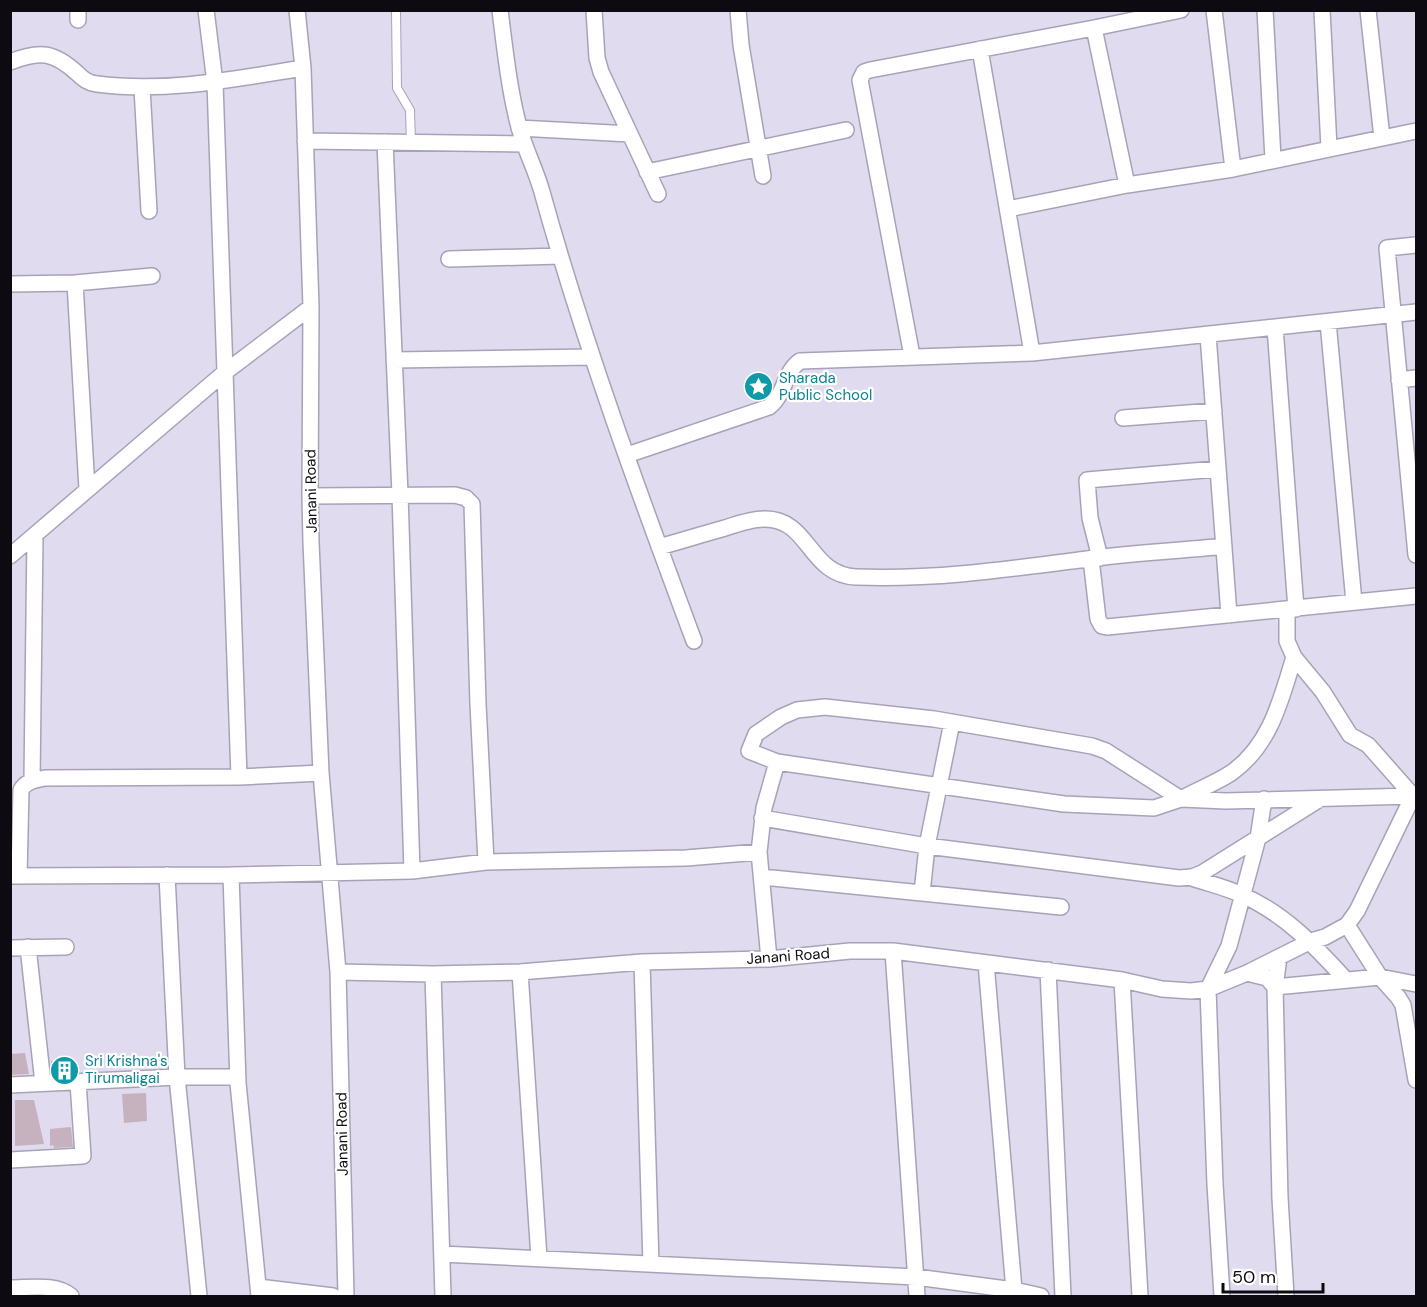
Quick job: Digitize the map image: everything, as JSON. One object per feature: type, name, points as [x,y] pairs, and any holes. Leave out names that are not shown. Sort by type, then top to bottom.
[{"type":"street","points":[[206,10],[215,83],[239,777]]},
{"type":"street","name":"Janani Road","points":[[297,10],[303,68],[311,307],[310,496],[321,773],[338,972],[346,1296]]},
{"type":"street","points":[[500,10],[507,69],[519,128],[537,173],[591,357],[694,641]]},
{"type":"street","points":[[594,10],[597,58],[658,194]]},
{"type":"street","points":[[738,10],[741,45],[763,176]]},
{"type":"street","points":[[912,356],[860,80],[864,72],[1181,10]]},
{"type":"street","points":[[1214,10],[1233,169]]},
{"type":"street","points":[[1266,10],[1273,159]]},
{"type":"street","points":[[1322,10],[1329,148]]},
{"type":"street","points":[[1368,10],[1382,138]]},
{"type":"street","points":[[1094,28],[1128,185]]},
{"type":"street","points":[[980,50],[1032,353]]},
{"type":"street","points":[[10,62],[26,56],[44,54],[65,62],[90,83],[142,88],[215,83],[303,68]]},
{"type":"street","points":[[142,88],[149,211]]},
{"type":"street","points":[[519,128],[630,134]]},
{"type":"street","points":[[647,172],[846,130]]},
{"type":"street","points":[[1008,209],[1128,185],[1233,169],[1416,131]]},
{"type":"street","points":[[305,141],[524,144]]},
{"type":"street","points":[[385,142],[400,494],[412,871]]},
{"type":"street","points":[[1416,245],[1386,248],[1399,380],[1411,435],[1416,555]]},
{"type":"street","points":[[449,259],[560,256]]},
{"type":"street","points":[[10,284],[75,283],[152,276]]},
{"type":"street","points":[[75,283],[87,489]]},
{"type":"street","points":[[11,556],[224,373],[311,307]]},
{"type":"street","points":[[627,455],[769,407],[780,396],[791,370],[800,361],[1032,353],[1416,312]]},
{"type":"street","points":[[1328,322],[1354,602]]},
{"type":"street","points":[[1275,327],[1291,609],[1287,641],[1294,657],[1323,692],[1350,735],[1368,745],[1415,796]]},
{"type":"street","points":[[1208,335],[1229,615]]},
{"type":"street","points":[[394,360],[591,357]]},
{"type":"street","points":[[1399,380],[1416,378]]},
{"type":"street","points":[[1123,418],[1214,411]]},
{"type":"street","points":[[1217,470],[1087,480],[1095,558],[1098,619],[1102,626],[1134,625],[1416,596]]},
{"type":"street","points":[[310,496],[455,495],[466,498],[472,504],[478,704],[486,862]]},
{"type":"street","points":[[659,547],[749,520],[766,518],[798,531],[821,563],[837,573],[849,576],[967,575],[1095,558],[1224,546]]},
{"type":"street","points":[[32,780],[34,535]]},
{"type":"street","points":[[10,551],[11,556]]},
{"type":"street","points":[[1294,657],[1274,720],[1257,750],[1231,773],[1181,799],[1154,808],[1064,804],[777,762],[749,752],[756,734],[781,717],[797,710],[825,707],[952,722],[1092,746],[1106,751],[1181,799],[1264,800],[1415,796]]},
{"type":"street","points":[[921,893],[927,846],[952,722]]},
{"type":"street","points":[[769,959],[759,852],[762,819],[777,762]]},
{"type":"street","points":[[321,773],[239,777],[45,778],[32,780],[23,785],[21,790],[15,876],[412,871],[486,862],[686,858],[759,852]]},
{"type":"street","points":[[1208,989],[1247,973],[1311,941],[1325,938],[1347,925],[1357,911],[1415,796]]},
{"type":"street","points":[[762,819],[927,846],[1179,878],[1202,873],[1322,798]]},
{"type":"street","points":[[1222,1296],[1215,1184],[1208,989],[1229,946],[1258,838],[1264,800]]},
{"type":"street","points":[[167,875],[177,1077],[199,1296]]},
{"type":"street","points":[[231,875],[238,1077],[259,1292],[333,1296]]},
{"type":"street","points":[[762,877],[1061,907]]},
{"type":"street","points":[[1188,877],[1242,895],[1284,920],[1311,941],[1346,980]]},
{"type":"street","points":[[1347,925],[1380,977],[1403,1005],[1416,1080]]},
{"type":"street","points":[[10,948],[66,946]]},
{"type":"street","points":[[28,947],[43,1083]]},
{"type":"street","name":"Janani Road","points":[[338,972],[433,974],[520,972],[642,962],[769,959],[850,951],[892,951],[1122,980],[1162,989],[1191,991],[1208,989]]},
{"type":"street","points":[[892,951],[917,1296]]},
{"type":"street","points":[[1279,957],[1275,987],[1280,1198],[1286,1296]]},
{"type":"street","points":[[642,962],[651,1264]]},
{"type":"street","points":[[986,963],[1014,1290]]},
{"type":"street","points":[[1048,970],[1063,1296]]},
{"type":"street","points":[[520,972],[539,1258]]},
{"type":"street","points":[[1247,973],[1267,978],[1275,987]]},
{"type":"street","points":[[433,974],[443,1296]]},
{"type":"street","points":[[1275,987],[1380,977],[1416,984]]},
{"type":"street","points":[[1122,980],[1140,1296]]},
{"type":"street","points":[[10,1085],[177,1077],[238,1077]]},
{"type":"street","points":[[10,1160],[83,1156],[78,1082]]},
{"type":"street","points":[[442,1254],[916,1277],[1014,1290],[1041,1296]]},
{"type":"street","points":[[10,1288],[55,1288],[64,1290],[71,1296]]},
{"type":"lane","points":[[396,10],[397,88],[410,110],[411,143]]},
{"type":"building","points":[[25,1053],[29,1074],[10,1075],[10,1054]]},
{"type":"building","name":"Sri Krishna's Tirumaligai","points":[[76,1060],[78,1072],[52,1073],[51,1061]]},
{"type":"building","points":[[146,1093],[147,1121],[124,1123],[122,1094]]},
{"type":"building","points":[[15,1100],[34,1100],[44,1144],[15,1146]]},
{"type":"building","points":[[71,1127],[73,1147],[54,1148],[53,1145],[50,1146],[50,1129]]},
{"type":"place","name":"Sharada Public School","points":[[758,387]]},
{"type":"place","name":"Sri Krishna's Tirumaligai","points":[[64,1070]]}]
